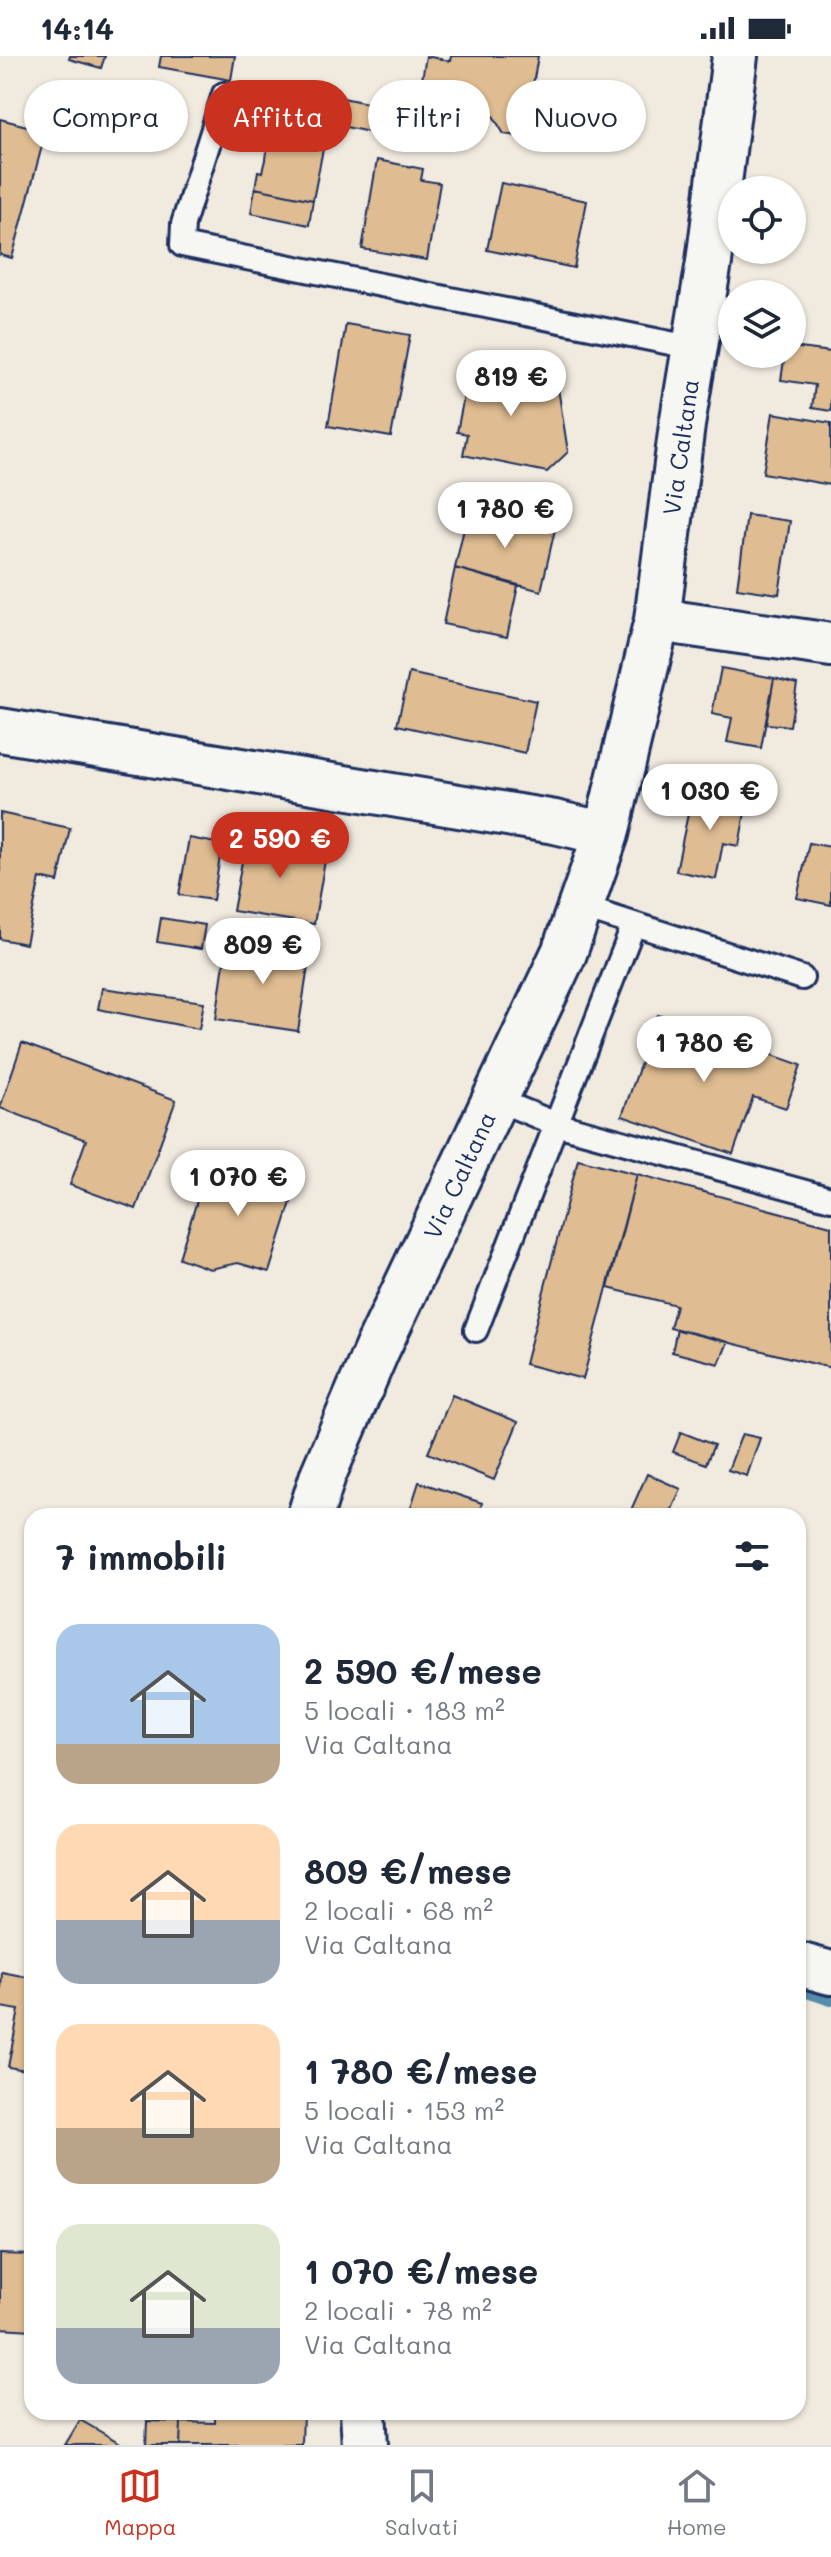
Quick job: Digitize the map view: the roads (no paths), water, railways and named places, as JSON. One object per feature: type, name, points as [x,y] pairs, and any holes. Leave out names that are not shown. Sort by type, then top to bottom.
[{"type":"main road","name":"Via Caltana","points":[[313,1508],[323,1475],[364,1378],[564,953],[606,834],[657,620],[682,425],[709,262],[735,56]]},
{"type":"main road","points":[[363,2420],[365,2445]]},
{"type":"street","points":[[657,620],[831,645]]},
{"type":"street","points":[[0,730],[555,822],[606,834]]},
{"type":"street","points":[[806,1966],[831,1973]]},
{"type":"lane","points":[[206,152],[183,224],[182,245],[695,348]]},
{"type":"lane","points":[[581,907],[802,978]]},
{"type":"lane","points":[[476,1330],[634,924]]},
{"type":"lane","points":[[495,1099],[556,1124],[831,1199]]},
{"type":"waterway","points":[[806,1992],[831,2000]]}]
